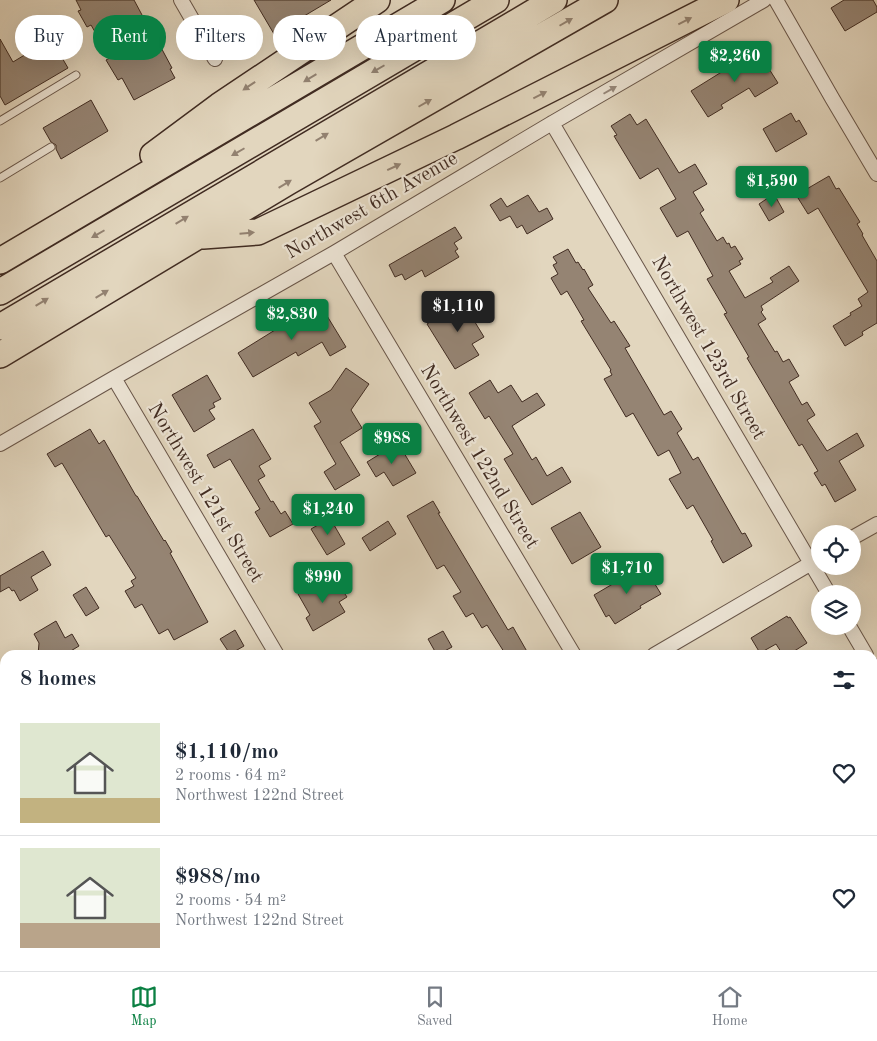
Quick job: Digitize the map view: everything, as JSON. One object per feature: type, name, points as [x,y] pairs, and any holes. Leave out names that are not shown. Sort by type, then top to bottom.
[{"type":"highway","points":[[42,236],[219,106],[377,0]]},
{"type":"highway","points":[[0,261],[442,0]]},
{"type":"highway","points":[[0,292],[496,0]]},
{"type":"highway","points":[[0,327],[554,0]]},
{"type":"highway","points":[[0,356],[288,182],[605,0]]},
{"type":"highway","points":[[198,237],[258,232],[456,138],[726,0]]},
{"type":"street","points":[[181,0],[190,15]]},
{"type":"street","name":"Northwest 6th Avenue","points":[[0,444],[334,253],[764,0]]},
{"type":"street","points":[[776,0],[877,174]]},
{"type":"street","name":"Northwest 123rd Street","points":[[552,123],[811,554]]},
{"type":"street","name":"Northwest 122nd Street","points":[[334,253],[571,650]]},
{"type":"street","name":"Northwest 121st Street","points":[[114,378],[274,650]]},
{"type":"street","points":[[861,533],[877,524]]},
{"type":"street","points":[[663,650],[811,563]]},
{"type":"street","points":[[854,635],[863,650]]},
{"type":"lane","points":[[0,121],[76,75]]},
{"type":"lane","points":[[0,178],[51,147]]},
{"type":"building","points":[[76,0],[134,0],[142,15],[93,15],[93,28],[91,25],[87,27],[83,20],[83,15],[80,15],[78,11],[81,10]]},
{"type":"building","points":[[254,0],[331,0],[306,15],[273,15],[273,32]]},
{"type":"building","points":[[844,0],[873,0],[877,7],[877,12],[845,31],[831,8]]},
{"type":"building","points":[[0,39],[13,62],[16,60],[63,60],[68,68],[5,105],[0,96]]},
{"type":"building","points":[[757,50],[778,83],[755,97],[749,88],[721,105],[723,108],[708,117],[691,91]]},
{"type":"building","points":[[166,57],[175,78],[134,100],[122,78],[118,80],[106,60],[166,60]]},
{"type":"building","points":[[91,100],[108,131],[61,159],[56,145],[51,142],[43,128]]},
{"type":"building","points":[[791,113],[796,122],[799,120],[807,134],[776,152],[763,129]]},
{"type":"building","points":[[630,114],[637,125],[646,119],[679,173],[695,164],[707,184],[693,192],[704,210],[700,213],[717,241],[723,237],[731,248],[735,246],[743,259],[739,261],[741,264],[729,271],[745,298],[773,282],[770,278],[789,266],[799,281],[761,306],[763,310],[761,312],[766,319],[758,324],[775,352],[777,351],[783,362],[789,359],[799,376],[789,382],[802,405],[807,402],[815,415],[807,420],[827,451],[857,433],[864,446],[839,461],[856,490],[835,502],[825,484],[822,486],[814,473],[818,471],[802,444],[799,446],[747,358],[749,357],[724,314],[727,313],[707,279],[713,276],[688,231],[677,237],[660,208],[676,199],[658,168],[640,179],[614,136],[617,135],[611,126]]},
{"type":"building","points":[[829,176],[836,189],[839,188],[860,222],[857,224],[877,261],[877,323],[862,332],[863,335],[845,346],[833,326],[862,306],[858,299],[868,292],[818,208],[808,214],[798,198],[807,193],[805,190]]},
{"type":"building","points":[[774,194],[784,212],[769,221],[759,204]]},
{"type":"building","points":[[528,195],[539,212],[547,208],[553,219],[527,234],[522,225],[517,228],[510,216],[500,221],[490,205],[501,198],[507,207]]},
{"type":"building","points":[[455,227],[462,238],[454,243],[458,249],[455,251],[459,257],[425,277],[422,270],[405,280],[402,274],[395,277],[389,265]]},
{"type":"building","points":[[568,249],[576,263],[578,262],[584,269],[593,285],[588,288],[611,323],[614,321],[630,346],[625,348],[664,415],[671,411],[682,429],[677,433],[693,460],[698,457],[742,534],[745,533],[752,546],[723,563],[711,541],[713,540],[693,505],[687,509],[669,479],[681,473],[669,450],[658,456],[633,413],[626,417],[604,379],[612,375],[611,370],[581,321],[584,320],[567,291],[561,295],[551,278],[558,274],[553,265],[557,263],[553,257]]},
{"type":"building","points":[[469,298],[476,310],[470,314],[484,337],[472,344],[479,355],[455,369],[427,324]]},
{"type":"building","points":[[321,306],[346,347],[330,356],[322,342],[298,356],[296,352],[253,377],[238,353],[304,312],[306,315]]},
{"type":"building","points":[[346,368],[369,384],[351,410],[362,428],[340,442],[360,475],[335,490],[324,472],[336,464],[314,426],[321,422],[309,403],[331,390]]},
{"type":"building","points":[[207,375],[221,399],[213,403],[215,407],[209,410],[215,419],[194,432],[172,395]]},
{"type":"building","points":[[490,380],[498,393],[511,385],[522,402],[537,393],[545,405],[512,426],[532,460],[536,457],[547,476],[562,467],[571,482],[532,505],[504,459],[513,454],[489,416],[485,419],[469,393]]},
{"type":"building","points":[[90,429],[99,444],[104,440],[136,496],[172,552],[170,553],[208,622],[174,640],[168,629],[159,634],[142,604],[135,608],[125,591],[134,586],[131,581],[136,578],[109,535],[106,537],[62,463],[55,467],[47,454]]},
{"type":"building","points":[[253,429],[271,459],[259,466],[265,476],[258,480],[271,502],[273,501],[281,514],[285,511],[293,524],[270,537],[255,512],[260,509],[230,459],[214,468],[207,455]]},
{"type":"building","points":[[398,443],[416,473],[393,486],[384,472],[376,477],[367,462]]},
{"type":"building","points":[[433,501],[440,513],[438,513],[508,630],[513,627],[526,650],[503,650],[487,625],[482,628],[473,613],[466,617],[453,596],[461,592],[444,565],[437,569],[407,516]]},
{"type":"building","points":[[580,512],[601,547],[572,564],[551,528]]},
{"type":"building","points":[[330,518],[345,544],[327,555],[311,529]]},
{"type":"building","points":[[388,521],[396,534],[370,551],[362,538]]},
{"type":"building","points":[[43,551],[51,565],[31,577],[38,590],[20,601],[14,590],[12,591],[9,587],[0,592],[0,576]]},
{"type":"building","points":[[645,568],[661,594],[615,624],[609,615],[606,617],[594,595],[633,572],[634,574]]},
{"type":"building","points":[[321,580],[326,589],[337,582],[347,597],[339,602],[345,612],[313,631],[306,618],[310,615],[298,594]]},
{"type":"building","points":[[86,587],[99,608],[86,616],[73,595]]},
{"type":"building","points":[[787,616],[788,618],[790,617],[807,643],[796,650],[780,650],[776,644],[765,650],[758,650],[751,638]]},
{"type":"building","points":[[56,621],[65,638],[72,634],[79,646],[72,650],[38,650],[39,643],[34,634]]},
{"type":"building","points":[[235,630],[244,646],[237,650],[227,650],[220,639]]},
{"type":"building","points":[[443,631],[452,647],[446,650],[434,650],[428,639]]}]
